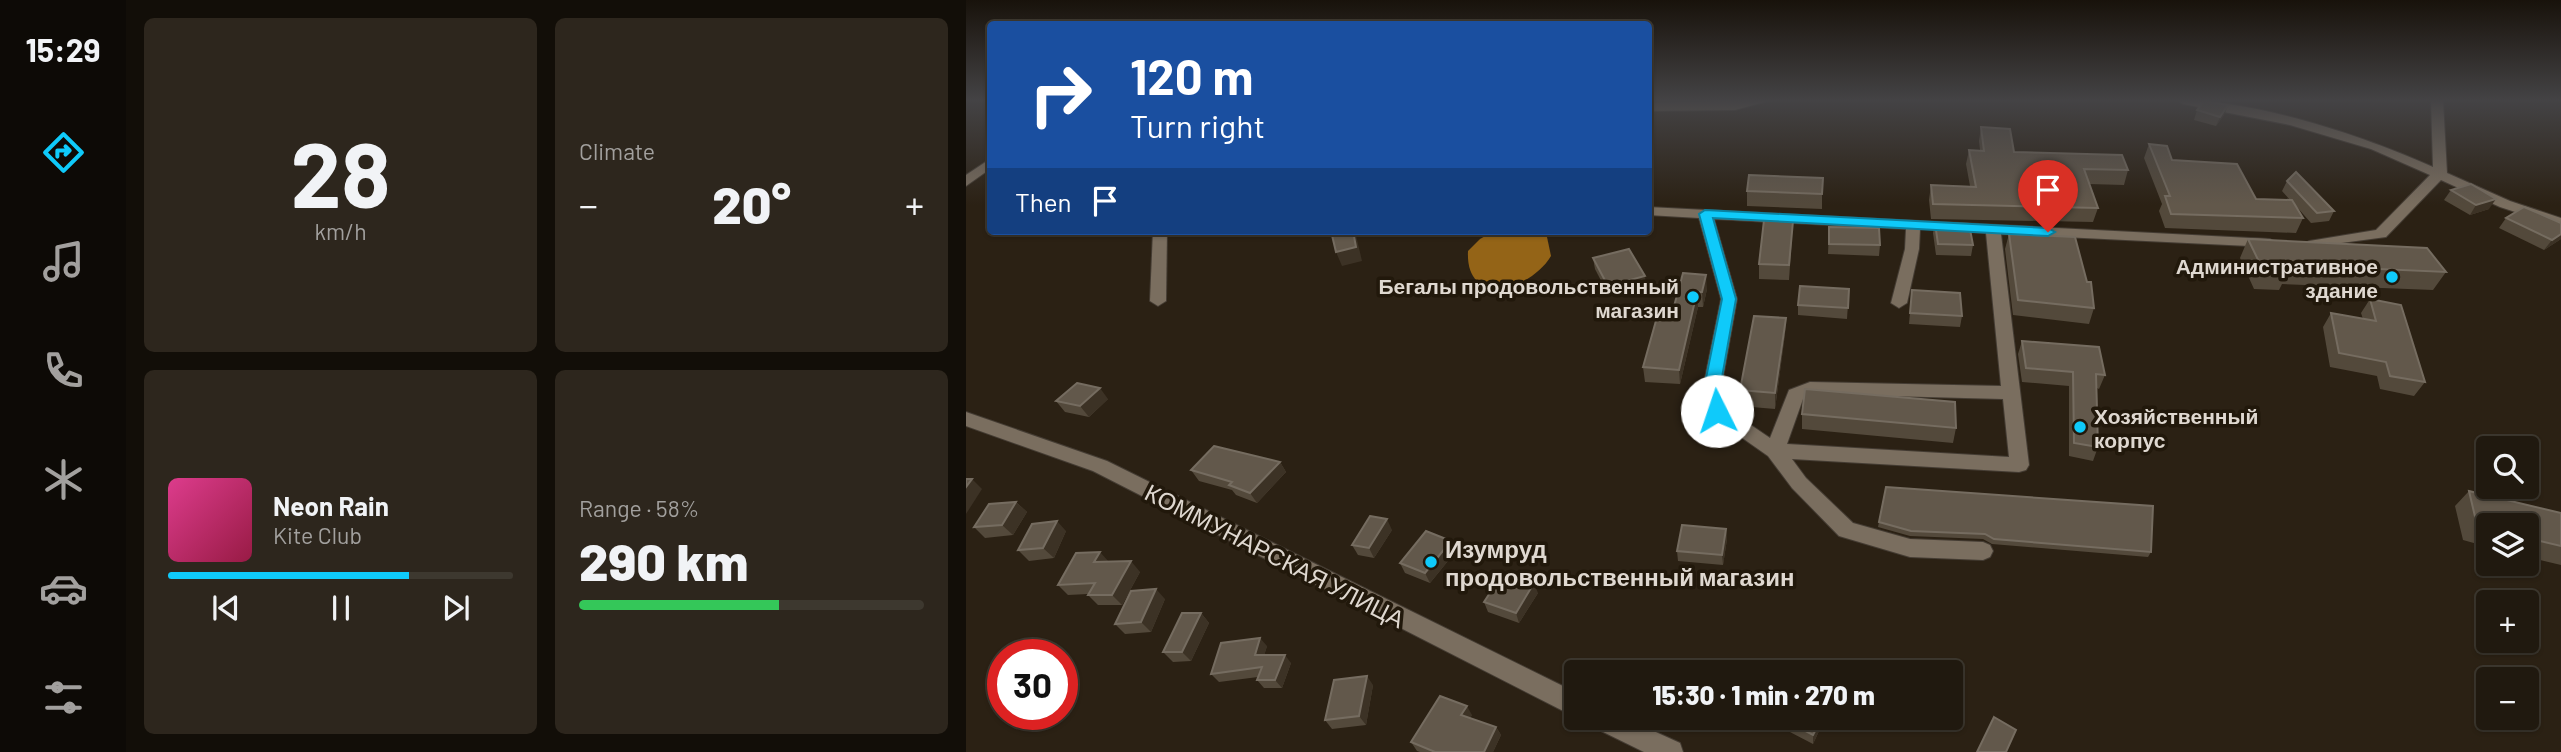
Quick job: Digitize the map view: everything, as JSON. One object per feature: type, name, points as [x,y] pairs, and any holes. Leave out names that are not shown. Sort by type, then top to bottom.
[{"type":"street","points":[[2338,135],[2376,146],[2505,204],[2561,223]]},
{"type":"street","points":[[1652,211],[2319,246],[2381,234],[2440,173],[2438,135]]},
{"type":"street","points":[[966,182],[987,165]]},
{"type":"street","points":[[1705,214],[1729,299],[1713,383],[1717,411],[1775,451],[1799,483],[1846,530],[1910,548],[1983,551]]},
{"type":"street","points":[[1899,303],[1912,249],[1913,225]]},
{"type":"street","points":[[1775,451],[2019,465],[1993,229]]},
{"type":"street","points":[[1158,301],[1160,235]]},
{"type":"street","points":[[1775,451],[1795,396],[1810,388],[2011,393]]},
{"type":"street","name":"КОММУНАРСКАЯ УЛИЦА","points":[[966,419],[1100,466],[1564,699]]},
{"type":"street","points":[[1625,730],[1671,752]]},
{"type":"shaded area","points":[[1487,235],[1545,235],[1551,256],[1529,278],[1515,285],[1487,287],[1477,281],[1470,269],[1468,251]]},
{"type":"building","points":[[1982,135],[2011,135],[2014,152],[2122,155],[2128,170],[2084,169],[2098,208],[1933,204],[1931,185],[1976,187],[1969,150],[1984,151]]},
{"type":"building","points":[[2149,144],[2167,146],[2172,160],[2237,164],[2256,199],[2292,200],[2303,218],[2171,214],[2165,196],[2170,196]]},
{"type":"building","points":[[2296,172],[2334,211],[2317,213],[2287,181]]},
{"type":"building","points":[[1749,175],[1823,178],[1822,194],[1747,191]]},
{"type":"building","points":[[2471,184],[2496,199],[2476,205],[2451,190]]},
{"type":"building","points":[[2524,207],[2561,223],[2561,234],[2552,240],[2506,218]]},
{"type":"building","points":[[1764,220],[1793,221],[1789,265],[1759,264]]},
{"type":"building","points":[[1935,223],[1969,224],[1973,245],[1938,244]]},
{"type":"building","points":[[1829,227],[1879,228],[1880,245],[1829,244]]},
{"type":"building","points":[[2009,234],[2075,237],[2087,282],[2091,282],[2094,308],[2018,300]]},
{"type":"building","points":[[1332,235],[1354,235],[1356,247],[1336,252]]},
{"type":"building","points":[[2248,239],[2427,248],[2446,272],[2289,265],[2288,272],[2263,270]]},
{"type":"building","points":[[1629,249],[1645,276],[1608,286],[1593,258]]},
{"type":"building","points":[[1683,273],[1706,275],[1702,292],[1697,292],[1679,370],[1643,367],[1659,310],[1673,310]]},
{"type":"building","points":[[1800,286],[1849,289],[1848,308],[1798,305]]},
{"type":"building","points":[[1912,290],[1960,293],[1962,316],[1910,313]]},
{"type":"building","points":[[2370,299],[2401,305],[2425,382],[2390,376],[2386,362],[2339,353],[2331,313],[2376,321]]},
{"type":"building","points":[[1754,316],[1786,318],[1775,393],[1740,390]]},
{"type":"building","points":[[2022,341],[2099,347],[2105,375],[2096,374],[2098,447],[2074,443],[2073,372],[2026,368]]},
{"type":"building","points":[[1077,383],[1100,388],[1080,406],[1056,401]]},
{"type":"building","points":[[1805,389],[1955,402],[1956,428],[1802,414]]},
{"type":"building","points":[[1214,446],[1280,462],[1250,493],[1229,485],[1232,482],[1191,470]]},
{"type":"building","points":[[1886,487],[2153,506],[2151,552],[1994,539],[1985,534],[1911,531],[1879,522]]},
{"type":"building","points":[[2469,491],[2476,493],[2476,499],[2502,499],[2561,513],[2561,546],[2539,541],[2539,513],[2476,513],[2476,521]]},
{"type":"building","points":[[1016,502],[1002,525],[974,527],[989,504]]},
{"type":"building","points":[[1370,516],[1387,519],[1369,548],[1352,545]]},
{"type":"building","points":[[1057,521],[1043,548],[1018,550],[1032,524]]},
{"type":"building","points":[[1682,525],[1726,529],[1722,555],[1677,551]]},
{"type":"building","points":[[1426,531],[1451,541],[1425,573],[1400,563]]},
{"type":"building","points":[[1100,552],[1094,562],[1131,561],[1112,595],[1088,595],[1095,583],[1058,585],[1076,553]]},
{"type":"building","points":[[1503,573],[1534,583],[1516,613],[1484,602]]},
{"type":"building","points":[[1156,589],[1141,622],[1115,624],[1131,591]]},
{"type":"building","points":[[1182,613],[1201,613],[1182,652],[1163,652]]},
{"type":"building","points":[[1260,638],[1255,655],[1285,655],[1275,680],[1257,680],[1262,667],[1211,674],[1221,643]]},
{"type":"building","points":[[1367,676],[1359,716],[1325,720],[1334,680]]},
{"type":"building","points":[[1440,696],[1467,706],[1461,715],[1496,727],[1484,752],[1435,752],[1411,742]]},
{"type":"building","points":[[1994,717],[2016,730],[2006,752],[1977,752]]},
{"type":"building","points":[[1803,730],[1816,730],[1813,735]]},
{"type":"place","name":"Административное здание","points":[[2392,277]]},
{"type":"place","name":"Бегалы продовольственный магазин","points":[[1693,297]]},
{"type":"place","name":"Хозяйственный корпус","points":[[2080,427]]},
{"type":"place","name":"Изумруд продовольственный магазин","points":[[1431,562]]},
{"type":"route","points":[[1717,411],[1713,383],[1729,299],[1705,214],[2048,232]]}]
